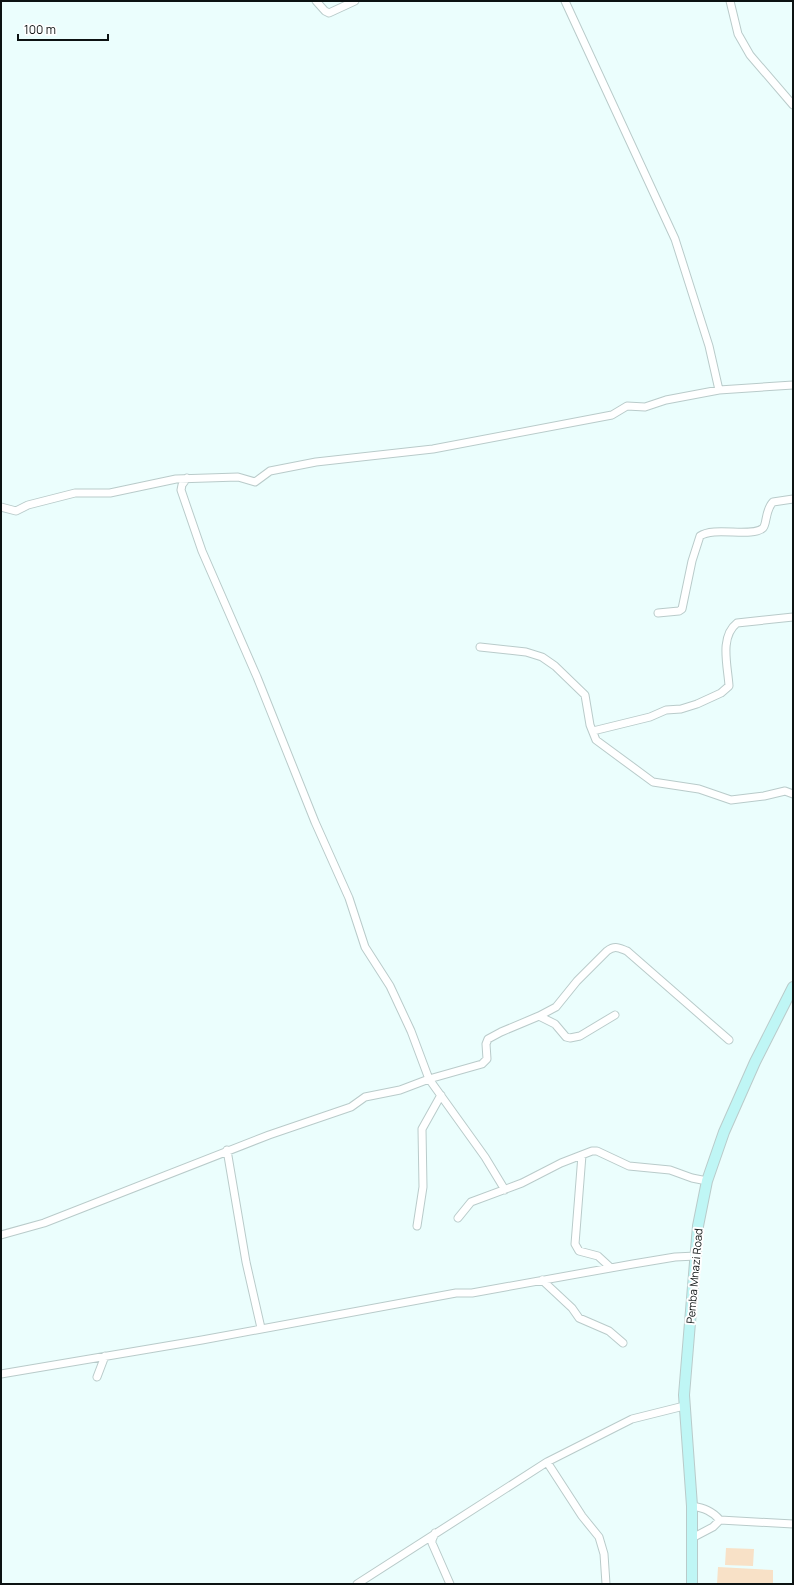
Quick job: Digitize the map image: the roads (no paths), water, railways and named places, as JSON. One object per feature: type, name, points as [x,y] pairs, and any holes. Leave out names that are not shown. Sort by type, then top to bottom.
[{"type":"main road","name":"Pemba Mnazi Road","points":[[692,1584],[694,1536],[684,1406],[698,1226],[707,1181],[724,1132],[755,1062],[793,987]]},
{"type":"street","points":[[316,1],[325,11],[329,13],[355,1]]},
{"type":"street","points":[[564,1],[675,239],[706,339],[719,390]]},
{"type":"street","points":[[732,2],[738,34],[750,55],[793,104]]},
{"type":"street","points":[[1,507],[16,511],[34,503],[75,492],[105,493],[166,480],[238,476],[255,482],[270,471],[344,458],[444,447],[612,415],[627,406],[645,407],[666,400],[719,390],[793,385]]},
{"type":"street","points":[[187,478],[182,485],[182,495],[202,551],[257,677],[315,822],[349,898],[365,947],[390,986],[411,1031],[429,1079],[485,1157],[505,1190]]},
{"type":"street","points":[[658,613],[679,611],[682,609],[693,555],[700,536],[709,532],[750,531],[761,529],[764,526],[766,512],[773,502],[793,499]]},
{"type":"street","points":[[593,732],[650,717],[666,710],[681,709],[721,693],[729,686],[726,644],[727,635],[732,627],[737,623],[793,617]]},
{"type":"street","points":[[480,647],[526,652],[542,657],[555,666],[584,695],[596,740],[648,779],[658,783],[688,786],[731,800],[792,791]]},
{"type":"street","points":[[1,1235],[44,1223],[227,1150],[350,1107],[365,1097],[400,1090],[429,1079],[482,1064],[487,1059],[486,1044],[490,1037],[553,1009],[577,981],[607,950],[612,947],[617,947],[627,952],[729,1040]]},
{"type":"street","points":[[539,1016],[555,1024],[566,1037],[570,1038],[580,1036],[615,1015]]},
{"type":"street","points":[[417,1226],[423,1187],[422,1129],[441,1095]]},
{"type":"street","points":[[227,1150],[246,1262],[261,1328]]},
{"type":"street","points":[[458,1218],[471,1202],[505,1190],[592,1151],[597,1151],[629,1166],[670,1170],[692,1178],[707,1181]]},
{"type":"street","points":[[582,1155],[575,1244],[580,1251],[598,1256],[612,1268]]},
{"type":"street","points":[[1,1374],[675,1257],[696,1256]]},
{"type":"street","points":[[542,1280],[572,1308],[579,1318],[609,1331],[623,1343]]},
{"type":"street","points":[[97,1377],[106,1356]]},
{"type":"street","points":[[357,1584],[436,1532],[470,1513],[488,1498],[547,1462],[632,1419],[684,1406]]},
{"type":"street","points":[[547,1462],[582,1516],[599,1537],[604,1554],[606,1584]]},
{"type":"street","points":[[692,1506],[703,1508],[714,1513],[720,1520],[793,1524]]},
{"type":"street","points":[[694,1536],[713,1527],[720,1520]]},
{"type":"street","points":[[436,1532],[432,1543],[450,1584]]}]
